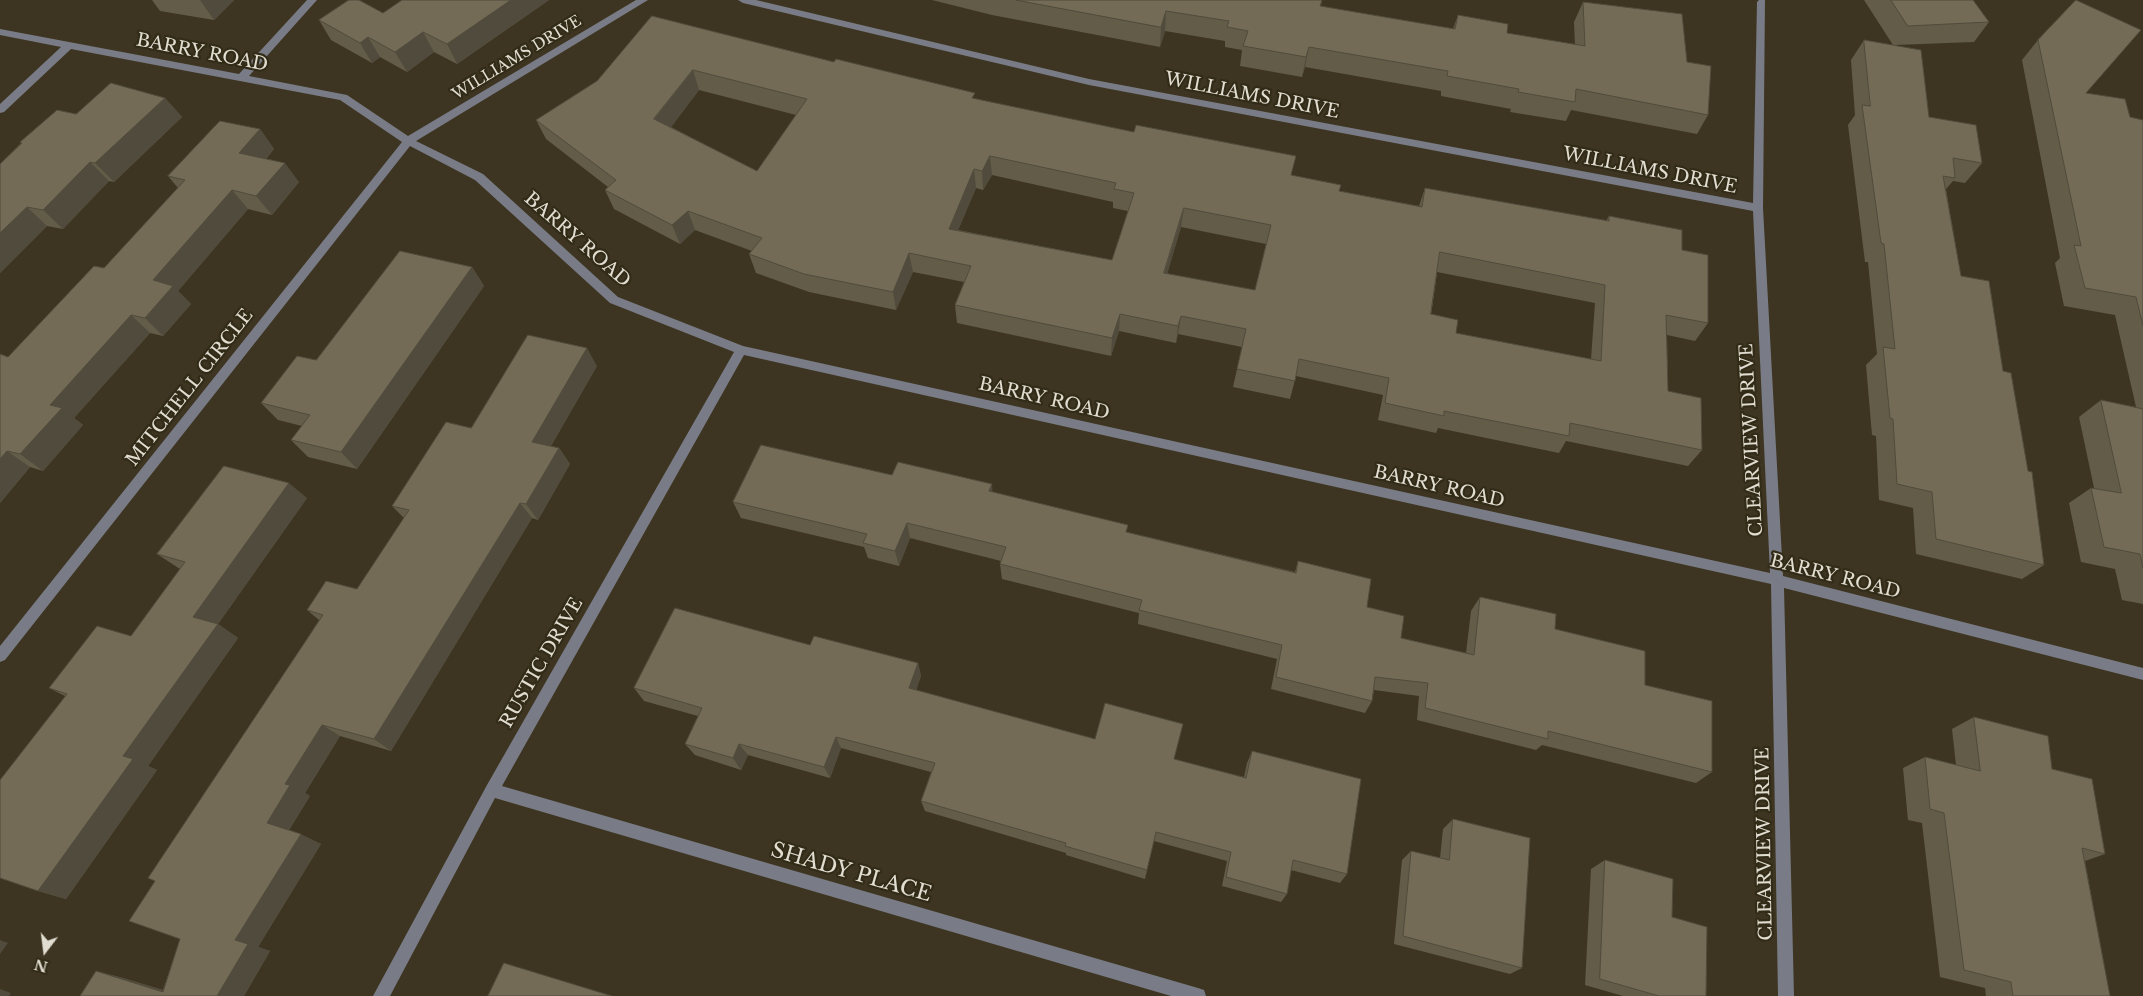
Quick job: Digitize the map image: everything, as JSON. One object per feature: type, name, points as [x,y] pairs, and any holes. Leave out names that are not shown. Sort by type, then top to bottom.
[{"type":"street","points":[[240,78],[312,0]]},
{"type":"street","name":"WILLIAMS DRIVE","points":[[408,141],[643,0]]},
{"type":"street","name":"WILLIAMS DRIVE","points":[[743,0],[1089,82],[1758,208]]},
{"type":"street","name":"CLEARVIEW DRIVE","points":[[1762,2],[1758,208],[1777,580],[1786,996]]},
{"type":"street","name":"BARRY ROAD","points":[[0,32],[342,97],[408,141],[478,177],[614,300],[740,350],[1777,580],[2143,674]]},
{"type":"street","points":[[0,110],[68,45]]},
{"type":"street","name":"MITCHELL CIRCLE","points":[[0,656],[408,141]]},
{"type":"street","name":"RUSTIC DRIVE","points":[[381,996],[492,790],[740,350]]},
{"type":"street","name":"SHADY PLACE","points":[[492,790],[1198,996]]},
{"type":"building","points":[[349,0],[359,0],[383,13],[402,0],[511,0],[447,44],[423,32],[395,52],[368,37],[360,43],[319,20]]},
{"type":"building","points":[[1016,0],[1322,0],[1320,6],[1455,29],[1458,15],[1508,24],[1507,33],[1585,46],[1583,2],[1682,14],[1687,62],[1711,66],[1708,115],[1576,89],[1575,102],[1518,92],[1519,89],[1447,76],[1448,71],[1309,47],[1306,57],[1243,46],[1248,31],[1227,27],[1229,21],[1166,11],[1161,27]]},
{"type":"building","points":[[1891,0],[1973,0],[1989,22],[1908,26]]},
{"type":"building","points":[[2076,0],[2141,30],[2086,93],[2125,99],[2130,117],[2143,120],[2143,326],[2136,297],[2085,288],[2074,245],[2081,246],[2038,40]]},
{"type":"building","points":[[652,16],[834,62],[836,59],[975,93],[972,98],[1134,132],[1136,125],[1296,156],[1291,175],[1341,185],[1339,191],[1422,207],[1425,188],[1609,221],[1609,216],[1682,230],[1682,250],[1708,255],[1708,323],[1666,315],[1668,391],[1701,398],[1702,450],[1570,423],[1569,436],[1444,411],[1444,416],[1385,403],[1389,378],[1299,359],[1295,381],[1237,369],[1246,329],[1181,316],[1178,326],[1120,314],[1112,338],[955,305],[971,266],[909,253],[893,292],[804,274],[749,254],[762,238],[688,211],[672,225],[605,190],[616,180],[536,120],[597,81]],"holes":[[[693,70],[807,99],[757,171],[654,119]],[[990,156],[1116,183],[1114,189],[1134,193],[1112,260],[949,229],[974,169],[982,171]],[[1184,208],[1271,225],[1255,290],[1164,273]],[[1440,252],[1605,285],[1601,361],[1456,333],[1458,320],[1431,314]]]},
{"type":"building","points":[[1864,40],[1921,50],[1929,117],[1976,125],[1982,163],[1953,158],[1955,178],[1943,176],[1961,276],[1989,281],[2003,371],[2011,373],[2028,471],[2032,472],[2044,565],[1936,539],[1932,492],[1897,484],[1893,419],[1890,418],[1883,347],[1895,349],[1884,244],[1881,243],[1862,105],[1870,106]]},
{"type":"building","points":[[111,83],[165,98],[95,163],[90,162],[43,210],[27,207],[0,233],[0,164],[22,143],[20,142],[57,110],[76,114]]},
{"type":"building","points":[[220,121],[260,129],[239,153],[285,163],[256,196],[232,190],[153,280],[173,286],[145,318],[131,315],[50,405],[62,408],[20,454],[7,451],[0,459],[0,354],[8,357],[94,266],[104,268],[185,180],[168,176]]},
{"type":"building","points":[[400,251],[472,267],[341,452],[291,440],[310,415],[261,403],[297,356],[316,360]]},
{"type":"building","points":[[528,335],[587,348],[532,442],[559,448],[526,504],[520,503],[374,739],[322,725],[285,784],[290,785],[267,823],[301,834],[235,940],[248,944],[217,996],[80,996],[96,971],[163,992],[180,939],[129,921],[155,881],[148,878],[323,615],[307,610],[326,581],[357,589],[409,510],[392,506],[446,422],[471,428]]},
{"type":"building","points":[[2101,400],[2143,409],[2143,568],[2140,554],[2104,547],[2091,488],[2121,493]]},
{"type":"building","points":[[761,445],[892,475],[898,462],[992,484],[989,491],[1128,525],[1126,532],[1296,573],[1298,561],[1371,579],[1367,607],[1404,616],[1401,638],[1474,655],[1480,597],[1556,614],[1555,629],[1645,651],[1645,685],[1712,701],[1712,772],[1548,731],[1548,739],[1425,708],[1428,683],[1375,677],[1372,701],[1276,677],[1282,645],[1139,610],[1142,600],[1000,564],[1006,547],[907,523],[895,551],[863,543],[867,534],[733,502]]},
{"type":"building","points":[[224,466],[289,483],[193,617],[218,624],[123,756],[133,759],[38,891],[0,878],[0,780],[67,694],[49,688],[97,626],[131,636],[185,562],[157,554]]},
{"type":"building","points":[[675,608],[810,645],[814,636],[918,663],[909,688],[1095,739],[1105,703],[1183,724],[1174,759],[1246,778],[1252,751],[1361,779],[1347,874],[1293,860],[1287,894],[1226,877],[1231,852],[1156,832],[1147,870],[1065,846],[1066,843],[921,801],[935,763],[836,737],[824,767],[739,744],[733,758],[685,744],[702,708],[634,688]]},
{"type":"building","points":[[1974,717],[2048,736],[2052,769],[2092,779],[2105,854],[2082,848],[2110,996],[2013,996],[2011,982],[1964,970],[1944,813],[1930,809],[1925,757],[1980,771]]},
{"type":"building","points":[[1453,819],[1530,838],[1522,968],[1403,936],[1411,851],[1449,860]]},
{"type":"building","points":[[1605,860],[1673,879],[1672,917],[1707,927],[1706,996],[1659,996],[1600,979]]},
{"type":"building","points":[[504,963],[612,996],[488,996]]}]
